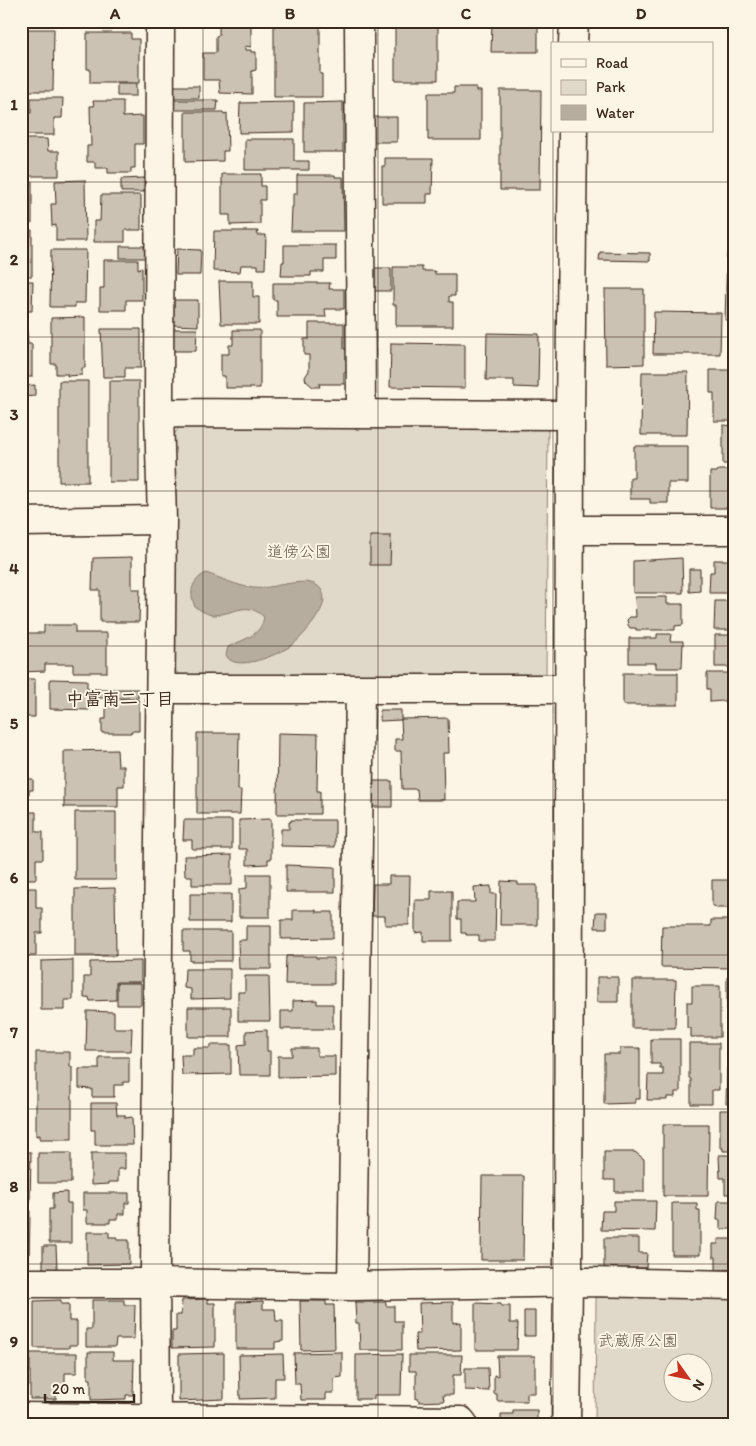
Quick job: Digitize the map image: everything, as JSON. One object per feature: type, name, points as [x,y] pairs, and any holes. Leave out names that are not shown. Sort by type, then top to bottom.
[{"type":"street","points":[[156,1418],[155,1283],[162,520],[159,412],[160,21]]},
{"type":"street","points":[[359,21],[361,414]]},
{"type":"street","points":[[574,21],[574,42]]},
{"type":"street","points":[[566,1425],[573,132]]},
{"type":"street","points":[[159,412],[570,415]]},
{"type":"street","points":[[21,522],[162,520]]},
{"type":"street","points":[[570,530],[735,530]]},
{"type":"street","points":[[161,689],[570,689]]},
{"type":"street","points":[[352,1286],[360,689]]},
{"type":"street","points":[[21,1283],[352,1286],[568,1283],[735,1285]]},
{"type":"street","points":[[21,1417],[461,1421],[464,1425]]},
{"type":"green space","name":"道傍公園","points":[[181,424],[548,429],[546,678],[184,678],[173,669],[174,435]]},
{"type":"green space","name":"武蔵原公園","points":[[596,1297],[735,1298],[735,1425],[595,1425]]},
{"type":"water","points":[[206,573],[235,584],[253,588],[306,582],[315,584],[321,589],[324,599],[323,604],[312,624],[292,645],[257,661],[238,663],[226,655],[228,647],[256,633],[264,617],[252,609],[240,609],[214,615],[195,607],[192,596],[194,583]]},
{"type":"building","points":[[219,21],[251,21],[251,47],[245,46],[245,50],[256,52],[256,70],[252,71],[252,94],[220,93],[219,80],[203,80],[203,53],[216,53],[216,36],[219,35]]},
{"type":"building","points":[[274,21],[320,21],[322,97],[274,97]]},
{"type":"building","points":[[395,21],[438,21],[438,80],[395,80]]},
{"type":"building","points":[[492,21],[538,21],[538,52],[491,52]]},
{"type":"building","points":[[21,29],[54,29],[53,91],[21,91]]},
{"type":"building","points":[[87,33],[131,33],[131,39],[139,39],[139,83],[90,83],[90,69],[87,69]]},
{"type":"building","points":[[117,84],[136,84],[136,96],[117,96]]},
{"type":"building","points":[[174,86],[199,86],[199,98],[174,98]]},
{"type":"building","points":[[454,87],[476,87],[476,91],[481,91],[481,140],[428,140],[428,93],[454,93]]},
{"type":"building","points":[[500,90],[541,90],[540,190],[500,190]]},
{"type":"building","points":[[31,98],[63,98],[62,118],[54,118],[54,135],[21,135],[21,113],[31,113]]},
{"type":"building","points":[[174,100],[218,100],[217,110],[174,110]]},
{"type":"building","points":[[93,101],[123,101],[123,117],[143,116],[143,144],[135,144],[135,168],[131,168],[131,173],[108,173],[108,168],[95,168],[95,162],[87,162],[87,146],[91,146],[90,106],[94,106]]},
{"type":"building","points":[[294,102],[294,132],[239,133],[240,103]]},
{"type":"building","points":[[343,102],[343,152],[304,152],[304,103]]},
{"type":"building","points":[[185,112],[227,113],[228,151],[223,151],[223,161],[185,162]]},
{"type":"building","points":[[371,117],[397,117],[397,142],[371,142]]},
{"type":"building","points":[[21,139],[47,139],[48,151],[59,151],[59,176],[21,176]]},
{"type":"building","points":[[245,139],[294,139],[294,161],[309,161],[309,170],[245,170]]},
{"type":"building","points":[[385,158],[433,158],[432,194],[427,194],[427,203],[382,203],[382,166],[385,166]]},
{"type":"building","points":[[222,174],[261,174],[261,186],[265,186],[265,200],[260,200],[260,224],[230,225],[230,215],[222,215]]},
{"type":"building","points":[[297,175],[335,175],[335,177],[343,177],[344,231],[291,231],[293,194],[297,194]]},
{"type":"building","points":[[144,178],[144,192],[121,192],[121,179]]},
{"type":"building","points":[[85,180],[86,241],[56,241],[56,225],[52,226],[51,204],[56,204],[55,181]]},
{"type":"building","points":[[21,181],[32,181],[32,223],[26,222],[26,227],[21,227]]},
{"type":"building","points":[[101,195],[141,195],[141,230],[125,230],[125,242],[94,242],[94,221],[100,221]]},
{"type":"building","points":[[21,230],[32,230],[32,276],[21,276]]},
{"type":"building","points":[[214,231],[258,231],[257,235],[266,235],[265,269],[258,269],[258,265],[241,265],[240,272],[213,271]]},
{"type":"building","points":[[284,245],[336,245],[336,260],[324,260],[324,272],[311,272],[311,276],[281,276],[282,262],[284,262]]},
{"type":"building","points":[[120,246],[144,246],[145,258],[120,258]]},
{"type":"building","points":[[177,249],[201,250],[200,275],[176,275]]},
{"type":"building","points":[[51,250],[86,250],[85,303],[75,303],[75,307],[50,307]]},
{"type":"building","points":[[600,252],[650,253],[650,261],[599,260]]},
{"type":"building","points":[[727,254],[735,254],[735,320],[725,320]]},
{"type":"building","points":[[104,260],[138,260],[138,269],[142,268],[142,300],[126,300],[126,310],[100,310],[100,288],[104,288]]},
{"type":"building","points":[[393,267],[422,267],[422,271],[435,271],[435,274],[455,274],[455,296],[449,296],[449,302],[453,302],[453,326],[396,326],[396,305],[393,305]]},
{"type":"building","points":[[368,268],[391,268],[391,291],[368,291]]},
{"type":"building","points":[[21,281],[33,281],[32,311],[26,311],[26,318],[21,318]]},
{"type":"building","points":[[219,281],[253,281],[253,297],[259,297],[259,324],[221,324]]},
{"type":"building","points":[[273,283],[330,283],[329,289],[344,289],[344,309],[325,309],[326,317],[277,317],[277,300],[273,300]]},
{"type":"building","points":[[605,289],[644,289],[644,364],[606,365]]},
{"type":"building","points":[[173,300],[198,300],[198,326],[173,325]]},
{"type":"building","points":[[654,312],[721,313],[720,354],[653,354]]},
{"type":"building","points":[[85,317],[85,368],[82,368],[82,375],[67,376],[68,374],[56,374],[56,364],[51,364],[51,318]]},
{"type":"building","points":[[309,323],[344,323],[344,349],[347,349],[347,372],[344,372],[344,384],[319,384],[320,387],[313,387],[306,381],[305,377],[309,371],[309,355],[304,355],[304,339],[309,339]]},
{"type":"building","points":[[101,329],[141,329],[141,368],[125,368],[125,377],[103,377]]},
{"type":"building","points":[[172,329],[197,329],[196,351],[172,351]]},
{"type":"building","points":[[233,330],[260,330],[260,388],[225,388],[225,376],[221,376],[221,354],[229,354],[229,345],[233,345]]},
{"type":"building","points":[[21,331],[27,331],[28,344],[32,344],[32,377],[21,377]]},
{"type":"building","points":[[487,333],[539,334],[538,388],[514,387],[514,380],[486,380]]},
{"type":"building","points":[[391,343],[465,344],[465,388],[390,387]]},
{"type":"building","points":[[710,370],[735,370],[735,421],[714,421],[714,393],[710,393]]},
{"type":"building","points":[[642,372],[688,372],[687,435],[641,435]]},
{"type":"building","points":[[59,381],[88,381],[88,482],[59,482]]},
{"type":"building","points":[[109,381],[139,381],[139,482],[109,482]]},
{"type":"building","points":[[35,385],[35,396],[21,397],[21,386]]},
{"type":"building","points":[[723,425],[735,426],[735,464],[723,464]]},
{"type":"building","points":[[634,446],[688,446],[688,483],[668,483],[668,503],[650,503],[650,499],[630,499],[630,478],[634,478]]},
{"type":"building","points":[[718,470],[735,470],[735,508],[710,508],[710,472],[717,472]]},
{"type":"building","points":[[370,536],[391,536],[390,565],[370,565]]},
{"type":"building","points":[[21,557],[23,557],[24,590],[21,590]]},
{"type":"building","points":[[132,557],[132,589],[140,589],[139,622],[100,622],[100,590],[92,590],[93,558]]},
{"type":"building","points":[[682,558],[683,593],[633,593],[633,561]]},
{"type":"building","points":[[714,560],[735,560],[735,593],[709,593],[710,572],[714,572]]},
{"type":"building","points":[[689,569],[700,569],[700,591],[689,592]]},
{"type":"building","points":[[635,597],[667,597],[667,604],[683,604],[683,625],[675,626],[675,630],[636,630],[636,628],[630,628],[627,620],[630,617],[636,617]]},
{"type":"building","points":[[715,601],[735,601],[735,630],[714,630]]},
{"type":"building","points":[[44,625],[75,625],[75,633],[107,633],[107,672],[73,672],[73,664],[45,664],[45,671],[21,672],[21,633],[44,633]]},
{"type":"building","points":[[657,634],[671,634],[670,641],[683,641],[682,668],[656,668],[656,663],[629,663],[629,638],[657,638]]},
{"type":"building","points":[[715,635],[735,635],[735,667],[715,667]]},
{"type":"building","points":[[623,673],[678,673],[678,705],[623,705]]},
{"type":"building","points":[[707,673],[735,673],[735,700],[710,702],[710,689],[707,689]]},
{"type":"building","points":[[21,679],[35,679],[35,717],[21,717]]},
{"type":"building","points":[[50,679],[87,680],[87,688],[90,688],[89,710],[50,709]]},
{"type":"building","points":[[93,689],[138,689],[138,698],[94,698]]},
{"type":"building","points":[[106,699],[139,700],[139,731],[131,731],[131,733],[102,733],[102,719],[106,719]]},
{"type":"building","points":[[380,710],[401,710],[401,720],[380,721]]},
{"type":"building","points":[[448,718],[449,753],[443,753],[444,800],[418,800],[417,789],[402,789],[401,751],[395,751],[395,739],[402,739],[401,719]]},
{"type":"building","points":[[21,729],[26,729],[28,762],[21,762]]},
{"type":"building","points":[[197,733],[239,733],[238,790],[241,790],[240,814],[197,814]]},
{"type":"building","points":[[278,733],[318,734],[317,791],[320,791],[320,814],[277,814]]},
{"type":"building","points":[[117,750],[118,766],[124,766],[124,786],[118,786],[118,807],[64,807],[64,751]]},
{"type":"building","points":[[21,768],[28,768],[29,779],[33,779],[33,790],[29,790],[29,794],[23,794],[23,806],[21,806]]},
{"type":"building","points":[[366,781],[392,781],[392,807],[366,807]]},
{"type":"building","points":[[21,812],[36,812],[36,832],[43,832],[43,859],[36,859],[36,879],[21,879]]},
{"type":"building","points":[[75,812],[116,812],[116,880],[75,880]]},
{"type":"building","points":[[271,819],[271,859],[268,859],[268,864],[247,865],[247,849],[239,849],[239,820]]},
{"type":"building","points":[[184,820],[232,820],[232,849],[192,849],[192,840],[183,840]]},
{"type":"building","points":[[291,820],[335,820],[335,847],[281,846],[281,829],[289,829],[289,822]]},
{"type":"building","points":[[232,855],[232,885],[192,885],[192,876],[185,876],[184,856]]},
{"type":"building","points":[[286,865],[335,867],[335,892],[286,892]]},
{"type":"building","points":[[247,874],[270,874],[270,917],[239,917],[239,889],[247,888]]},
{"type":"building","points":[[389,876],[410,876],[409,925],[385,925],[385,916],[372,916],[373,884],[389,884]]},
{"type":"building","points":[[712,880],[735,880],[735,908],[716,908],[712,906]]},
{"type":"building","points":[[501,881],[518,882],[518,885],[537,885],[537,925],[500,925]]},
{"type":"building","points":[[491,886],[491,894],[496,894],[495,941],[479,941],[479,935],[461,933],[461,919],[457,919],[457,902],[475,902],[474,887]]},
{"type":"building","points":[[21,888],[36,888],[36,908],[42,908],[42,933],[36,933],[36,956],[21,956]]},
{"type":"building","points":[[115,888],[116,956],[75,956],[75,889]]},
{"type":"building","points":[[431,891],[452,891],[452,941],[423,941],[423,932],[415,933],[415,900],[431,900]]},
{"type":"building","points":[[190,894],[231,894],[231,922],[190,922]]},
{"type":"building","points":[[293,910],[333,912],[333,938],[281,939],[281,920],[293,920]]},
{"type":"building","points":[[596,912],[607,912],[607,928],[595,928]]},
{"type":"building","points":[[711,920],[735,920],[735,968],[661,967],[662,926],[711,926]]},
{"type":"building","points":[[246,926],[271,926],[271,969],[239,969],[238,940],[246,940]]},
{"type":"building","points":[[183,931],[231,931],[231,961],[190,961],[190,951],[183,951]]},
{"type":"building","points":[[286,956],[334,958],[334,984],[285,984]]},
{"type":"building","points":[[21,960],[23,960],[22,1008],[21,1008]]},
{"type":"building","points":[[73,960],[73,1000],[65,1000],[65,1010],[41,1010],[41,961]]},
{"type":"building","points":[[141,961],[141,982],[116,982],[116,1000],[90,1001],[89,997],[84,998],[84,977],[90,977],[90,962]]},
{"type":"building","points":[[185,969],[230,969],[230,998],[191,999],[191,989],[184,988]]},
{"type":"building","points":[[245,976],[269,976],[270,1021],[238,1021],[238,992],[245,992]]},
{"type":"building","points":[[597,977],[618,977],[618,1002],[597,1002]]},
{"type":"building","points":[[727,977],[735,977],[735,1024],[727,1022]]},
{"type":"building","points":[[632,980],[676,980],[675,1028],[632,1028]]},
{"type":"building","points":[[117,983],[141,983],[141,1005],[117,1005]]},
{"type":"building","points":[[692,986],[720,986],[720,1037],[691,1037],[691,1028],[687,1028],[687,1002],[692,1002]]},
{"type":"building","points":[[317,1000],[317,1004],[333,1004],[333,1029],[281,1029],[281,1011],[293,1011],[293,1001]]},
{"type":"building","points":[[188,1007],[231,1007],[231,1037],[188,1037]]},
{"type":"building","points":[[87,1011],[114,1012],[114,1028],[132,1028],[131,1051],[86,1051]]},
{"type":"building","points":[[267,1030],[267,1051],[270,1051],[270,1075],[239,1075],[238,1045],[246,1044],[246,1031]]},
{"type":"building","points":[[651,1039],[680,1039],[680,1092],[675,1092],[675,1097],[667,1097],[667,1100],[647,1100],[648,1075],[663,1075],[663,1068],[660,1068],[660,1064],[651,1064]]},
{"type":"building","points":[[689,1043],[719,1043],[719,1090],[712,1090],[712,1104],[691,1104]]},
{"type":"building","points":[[210,1045],[231,1045],[231,1074],[182,1075],[181,1055],[193,1055],[193,1048],[210,1048]]},
{"type":"building","points":[[292,1048],[317,1048],[317,1056],[335,1056],[335,1076],[278,1077],[278,1056],[292,1056]]},
{"type":"building","points":[[620,1048],[640,1048],[640,1099],[635,1099],[635,1103],[604,1104],[604,1054],[620,1054]]},
{"type":"building","points":[[36,1052],[70,1052],[70,1067],[72,1067],[72,1139],[40,1139],[40,1135],[36,1136]]},
{"type":"building","points":[[99,1057],[129,1057],[129,1082],[123,1082],[123,1085],[114,1085],[114,1097],[92,1097],[92,1089],[79,1088],[79,1069],[99,1069]]},
{"type":"building","points":[[727,1069],[735,1069],[735,1104],[726,1104]]},
{"type":"building","points":[[91,1103],[116,1103],[117,1115],[125,1115],[125,1118],[132,1117],[133,1145],[95,1145],[95,1130],[91,1130]]},
{"type":"building","points":[[720,1110],[735,1110],[735,1151],[723,1151],[723,1148],[720,1148]]},
{"type":"building","points":[[663,1124],[709,1124],[708,1196],[663,1196]]},
{"type":"building","points":[[21,1152],[31,1152],[30,1204],[21,1204]]},
{"type":"building","points":[[604,1152],[635,1152],[644,1159],[644,1192],[615,1192],[615,1180],[604,1180]]},
{"type":"building","points":[[38,1153],[71,1153],[71,1183],[38,1183]]},
{"type":"building","points":[[91,1153],[125,1153],[125,1169],[118,1169],[118,1182],[91,1185]]},
{"type":"building","points":[[719,1155],[735,1155],[735,1194],[725,1194],[725,1178],[720,1178]]},
{"type":"building","points":[[482,1176],[524,1176],[523,1260],[481,1260]]},
{"type":"building","points":[[67,1192],[67,1203],[71,1203],[71,1243],[49,1243],[49,1209],[53,1209],[53,1193]]},
{"type":"building","points":[[83,1193],[129,1193],[129,1203],[125,1203],[125,1214],[118,1214],[118,1219],[110,1219],[110,1223],[87,1223],[87,1210],[83,1210]]},
{"type":"building","points":[[614,1201],[656,1201],[655,1231],[601,1230],[602,1211],[614,1211]]},
{"type":"building","points":[[718,1201],[735,1201],[735,1229],[720,1229],[720,1220],[717,1220]]},
{"type":"building","points":[[672,1203],[697,1203],[697,1210],[700,1210],[700,1255],[672,1255]]},
{"type":"building","points":[[21,1211],[30,1211],[29,1266],[21,1266]]},
{"type":"building","points":[[87,1232],[109,1232],[109,1237],[117,1237],[117,1240],[129,1240],[129,1264],[87,1265]]},
{"type":"building","points":[[604,1238],[639,1238],[639,1253],[647,1253],[646,1268],[604,1268]]},
{"type":"building","points":[[718,1239],[735,1239],[735,1269],[716,1270],[713,1244],[718,1244]]},
{"type":"building","points":[[43,1246],[56,1246],[57,1269],[43,1269]]},
{"type":"building","points":[[208,1299],[208,1303],[215,1303],[215,1347],[172,1348],[172,1331],[176,1331],[176,1315],[181,1315],[182,1300]]},
{"type":"building","points":[[61,1300],[61,1304],[69,1304],[69,1321],[77,1321],[77,1345],[69,1345],[69,1348],[34,1348],[34,1301]]},
{"type":"building","points":[[92,1300],[124,1300],[124,1305],[135,1305],[134,1339],[116,1339],[115,1347],[86,1347],[86,1329],[92,1329]]},
{"type":"building","points":[[263,1301],[263,1309],[275,1309],[276,1321],[283,1321],[283,1341],[275,1342],[275,1349],[236,1349],[236,1302]]},
{"type":"building","points":[[300,1301],[326,1301],[326,1305],[334,1305],[335,1349],[301,1350]]},
{"type":"building","points":[[355,1302],[386,1302],[386,1306],[394,1306],[394,1321],[402,1321],[402,1350],[360,1350],[359,1323],[356,1323]]},
{"type":"building","points":[[453,1302],[453,1323],[461,1322],[461,1350],[416,1351],[415,1334],[420,1334],[419,1303]]},
{"type":"building","points":[[475,1303],[510,1306],[510,1323],[518,1323],[517,1350],[475,1350]]},
{"type":"building","points":[[524,1311],[535,1311],[535,1336],[524,1336]]},
{"type":"building","points":[[88,1352],[113,1352],[113,1360],[134,1360],[133,1395],[126,1395],[126,1399],[91,1400],[91,1379],[88,1379]]},
{"type":"building","points":[[342,1352],[342,1377],[334,1378],[334,1393],[326,1393],[326,1400],[301,1400],[300,1384],[295,1384],[294,1353]]},
{"type":"building","points":[[30,1353],[77,1353],[77,1373],[65,1373],[65,1391],[56,1391],[56,1399],[30,1399]]},
{"type":"building","points":[[224,1353],[224,1399],[179,1401],[179,1354]]},
{"type":"building","points":[[283,1354],[284,1378],[275,1378],[275,1398],[240,1399],[239,1355]]},
{"type":"building","points":[[402,1354],[401,1395],[374,1395],[374,1399],[356,1399],[356,1355]]},
{"type":"building","points":[[409,1355],[462,1355],[461,1375],[453,1375],[453,1395],[443,1395],[444,1401],[419,1402],[419,1399],[416,1399],[416,1371],[409,1371]]},
{"type":"building","points":[[497,1356],[535,1356],[535,1393],[527,1393],[527,1401],[497,1401],[497,1394],[494,1394],[494,1375],[498,1376]]},
{"type":"building","points":[[465,1368],[488,1368],[489,1391],[465,1390]]},
{"type":"building","points":[[513,1410],[537,1410],[537,1425],[501,1425],[501,1414],[513,1414]]},
{"type":"district","name":"中富南二丁目","points":[[120,699]]}]
